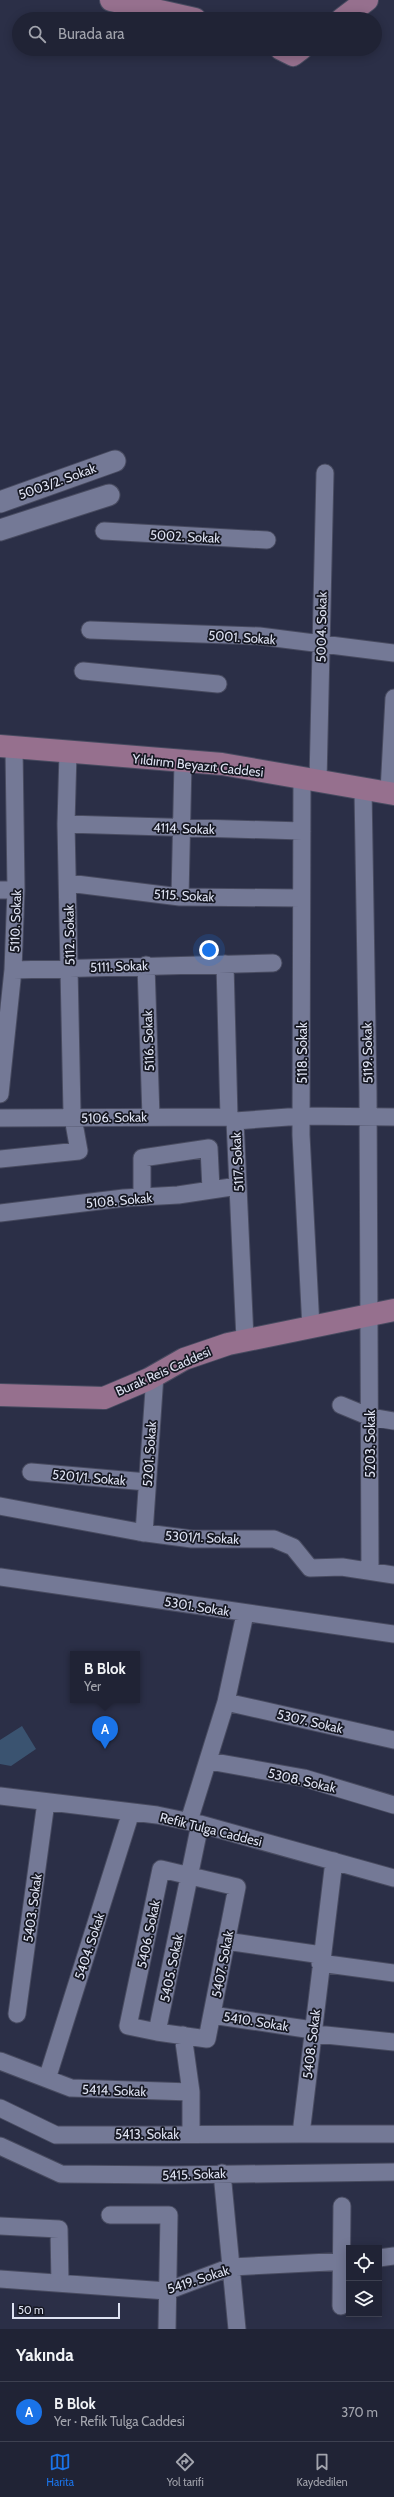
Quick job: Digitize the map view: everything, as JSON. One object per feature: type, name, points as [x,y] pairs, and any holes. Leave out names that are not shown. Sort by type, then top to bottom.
[{"type":"main road","points":[[111,0],[164,12]]},
{"type":"main road","points":[[351,12],[367,0]]},
{"type":"main road","name":"Yıldırım Beyazıt Caddesi","points":[[7,747],[222,764],[392,793]]},
{"type":"main road","name":"Burak Reis Caddesi","points":[[0,1395],[104,1398],[200,1353],[245,1339],[368,1317],[394,1310]]},
{"type":"street","name":"5003/2. Sokak","points":[[0,502],[115,461]]},
{"type":"street","name":"5004. Sokak","points":[[310,779],[320,645],[325,473]]},
{"type":"street","points":[[0,530],[109,495]]},
{"type":"street","name":"5002. Sokak","points":[[104,531],[267,540]]},
{"type":"street","name":"5001. Sokak","points":[[90,630],[260,636],[320,645],[394,653]]},
{"type":"street","points":[[83,671],[218,684]]},
{"type":"street","points":[[392,793],[394,698]]},
{"type":"street","name":"5110. Sokak","points":[[0,1094],[13,970],[8,890],[7,747]]},
{"type":"street","name":"5112. Sokak","points":[[0,1159],[79,1150],[72,1112],[66,824],[68,752]]},
{"type":"street","points":[[180,898],[183,762]]},
{"type":"street","name":"5118. Sokak","points":[[310,779],[302,831],[301,898],[302,1116],[310,1328]]},
{"type":"street","name":"5119. Sokak","points":[[363,789],[368,1118],[368,1317]]},
{"type":"street","name":"4114. Sokak","points":[[66,824],[302,831]]},
{"type":"street","name":"5115. Sokak","points":[[68,883],[180,898],[301,898]]},
{"type":"street","name":"5111. Sokak","points":[[13,970],[146,965],[273,963]]},
{"type":"street","name":"5117. Sokak","points":[[225,964],[232,1119],[238,1186],[245,1339]]},
{"type":"street","name":"5116. Sokak","points":[[146,965],[151,1117]]},
{"type":"street","name":"5106. Sokak","points":[[0,1118],[151,1117],[232,1119],[302,1116],[368,1118],[394,1117]]},
{"type":"street","points":[[142,1197],[142,1158],[209,1148],[211,1189]]},
{"type":"street","name":"5108. Sokak","points":[[0,1213],[142,1197],[178,1195],[238,1186]]},
{"type":"street","name":"5203. Sokak","points":[[368,1317],[370,1417],[370,1570]]},
{"type":"street","name":"5201. Sokak","points":[[144,1533],[155,1375]]},
{"type":"street","points":[[341,1405],[370,1417],[394,1421]]},
{"type":"street","name":"5201/1. Sokak","points":[[32,1472],[147,1482]]},
{"type":"street","name":"5301/1. Sokak","points":[[0,1506],[144,1533],[192,1539],[274,1539],[293,1547],[310,1568],[342,1567],[370,1570],[394,1575]]},
{"type":"street","name":"5301. Sokak","points":[[0,1577],[245,1614],[394,1634]]},
{"type":"street","points":[[195,1822],[209,1761],[226,1702],[245,1614]]},
{"type":"street","name":"5307. Sokak","points":[[226,1702],[394,1740]]},
{"type":"street","name":"5308. Sokak","points":[[209,1761],[304,1778],[394,1806]]},
{"type":"street","name":"Refik Tulga Caddesi","points":[[0,1796],[131,1812],[195,1822],[394,1878]]},
{"type":"street","name":"5403. Sokak","points":[[17,2014],[46,1802]]},
{"type":"street","name":"5404. Sokak","points":[[47,2079],[131,1812]]},
{"type":"street","name":"5405. Sokak","points":[[157,2032],[190,1876],[195,1822]]},
{"type":"street","name":"5408. Sokak","points":[[301,2134],[312,2032],[334,1861]]},
{"type":"street","name":"5406. Sokak","points":[[157,2032],[128,2026],[161,1869],[190,1876]]},
{"type":"street","name":"5407. Sokak","points":[[157,2032],[207,2039],[237,1887],[190,1876]]},
{"type":"street","points":[[226,1941],[394,1973]]},
{"type":"street","name":"5410. Sokak","points":[[212,2015],[312,2032],[316,2034],[394,2042]]},
{"type":"street","points":[[183,2035],[191,2092],[190,2134]]},
{"type":"street","name":"5414. Sokak","points":[[0,2061],[71,2088],[191,2092]]},
{"type":"street","name":"5413. Sokak","points":[[0,2108],[56,2135],[301,2134]]},
{"type":"street","points":[[301,2134],[394,2134]]},
{"type":"street","name":"5415. Sokak","points":[[0,2146],[61,2174],[172,2175],[222,2173],[394,2172]]},
{"type":"street","points":[[222,2173],[237,2329]]},
{"type":"street","points":[[341,2306],[345,2261],[342,2206]]},
{"type":"street","points":[[110,2215],[169,2215],[167,2329]]},
{"type":"street","points":[[0,2226],[59,2229],[60,2283]]},
{"type":"street","points":[[382,2258],[394,2256]]},
{"type":"street","name":"5419. Sokak","points":[[0,2279],[167,2291],[231,2267],[345,2261]]},
{"type":"water","points":[[22,1726],[36,1749],[11,1766],[0,1764],[0,1740]]},
{"type":"place","name":"B Blok","points":[[105,1749]]}]
